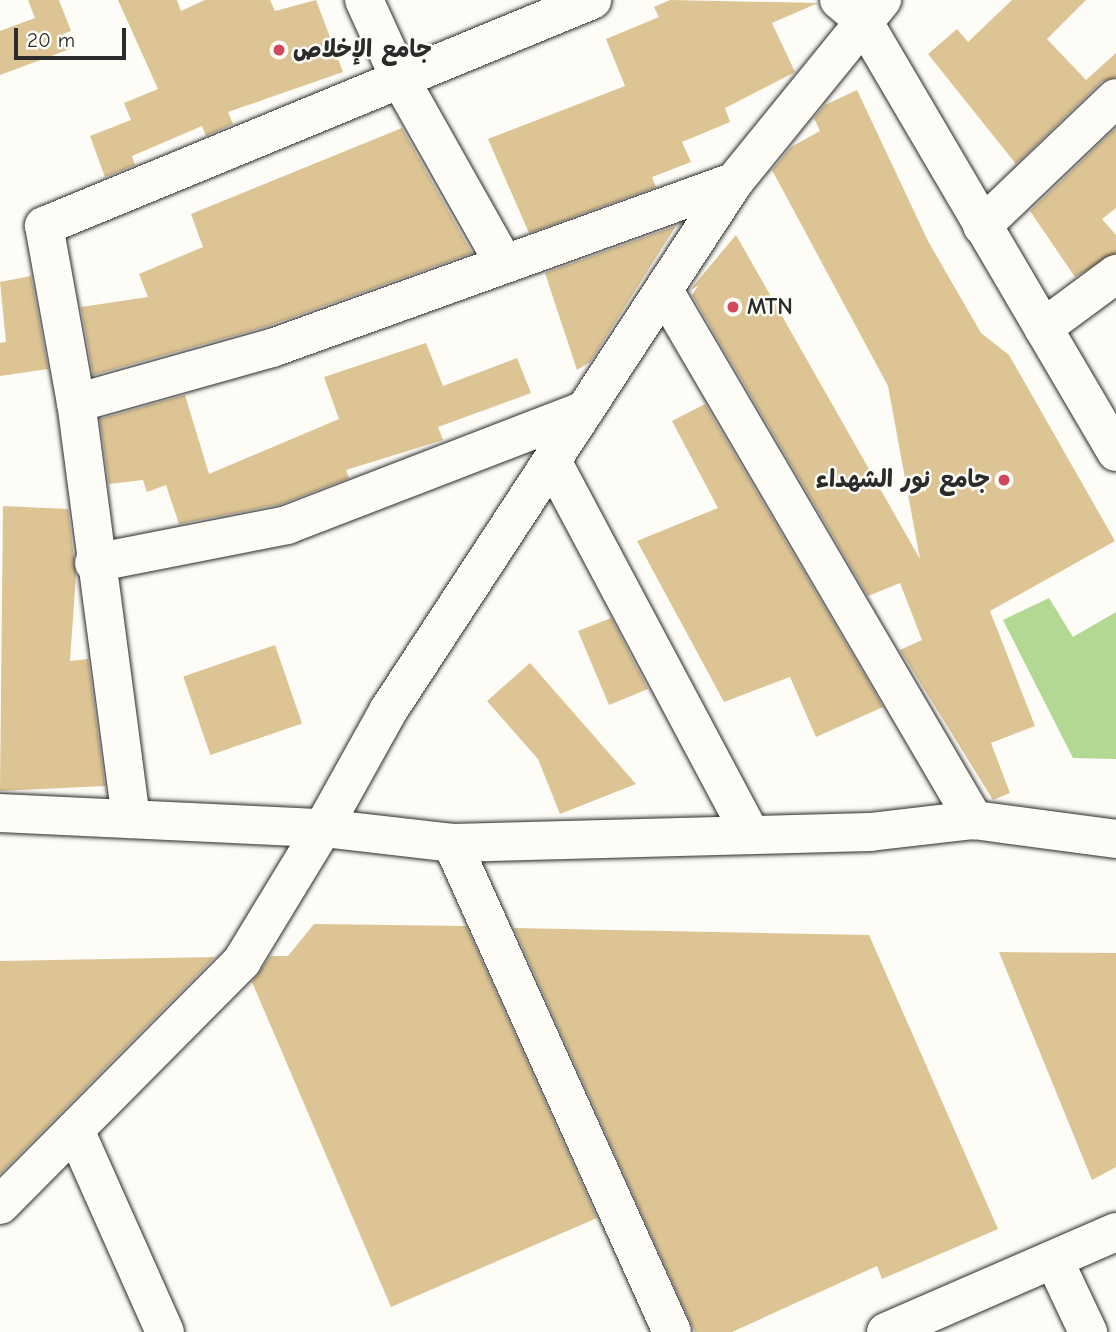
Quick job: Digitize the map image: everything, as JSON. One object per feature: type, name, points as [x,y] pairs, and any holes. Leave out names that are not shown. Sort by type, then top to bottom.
[{"type":"street","points":[[364,0],[400,79],[503,262]]},
{"type":"street","points":[[131,819],[94,563],[76,403],[44,226],[592,0]]},
{"type":"street","points":[[0,1205],[242,961],[323,828],[388,711],[585,410],[666,293],[734,182],[861,6],[982,226],[1116,452]]},
{"type":"street","points":[[982,226],[1116,98]]},
{"type":"street","points":[[76,403],[272,348],[503,262],[734,182]]},
{"type":"street","points":[[1044,328],[1116,274]]},
{"type":"street","points":[[666,293],[974,820]]},
{"type":"street","points":[[94,563],[286,525],[585,410]]},
{"type":"street","points":[[552,461],[749,831]]},
{"type":"street","points":[[0,813],[323,828],[452,843],[749,831],[870,832],[974,820],[1116,839]]},
{"type":"street","points":[[452,843],[672,1332]]},
{"type":"street","points":[[75,1130],[165,1332]]},
{"type":"street","points":[[886,1332],[1116,1232]]},
{"type":"street","points":[[1054,1260],[1088,1332]]},
{"type":"green space","points":[[1049,598],[1073,637],[1116,612],[1116,759],[1073,758],[1003,620]]},
{"type":"building","points":[[28,0],[59,0],[71,31],[63,34],[70,49],[0,75],[0,31],[35,18]]},
{"type":"building","points":[[118,0],[177,0],[181,11],[205,0],[270,0],[275,11],[316,0],[343,72],[228,112],[233,124],[206,136],[202,126],[132,156],[135,165],[105,177],[90,136],[131,120],[124,103],[158,89]]},
{"type":"building","points":[[670,0],[818,3],[772,23],[795,72],[725,108],[730,122],[682,142],[691,162],[652,177],[656,187],[529,233],[488,139],[625,86],[606,39],[659,17],[654,7]]},
{"type":"building","points":[[1012,0],[1086,0],[1047,39],[1086,80],[1116,53],[1116,77],[1101,82],[1016,164],[928,54],[957,29],[968,42]]},
{"type":"building","points":[[857,90],[928,241],[981,333],[1009,355],[1115,541],[990,611],[1035,726],[991,743],[1010,793],[993,800],[900,650],[922,640],[900,583],[868,596],[692,295],[698,286],[690,290],[736,235],[920,559],[888,386],[772,170],[791,147],[820,131],[814,118],[825,105]]},
{"type":"building","points":[[402,128],[472,253],[265,327],[93,375],[81,307],[148,297],[139,274],[203,247],[191,214]]},
{"type":"building","points":[[1116,128],[1116,208],[1102,219],[1116,235],[1116,253],[1075,277],[1030,211]]},
{"type":"building","points":[[676,226],[590,362],[577,370],[545,273]]},
{"type":"building","points":[[31,276],[48,369],[0,376],[0,343],[6,342],[0,282]]},
{"type":"building","points":[[426,343],[443,386],[517,358],[531,393],[438,427],[443,440],[346,470],[349,478],[281,504],[179,524],[166,485],[147,492],[143,480],[109,484],[100,419],[185,395],[209,474],[339,419],[324,377]]},
{"type":"building","points":[[705,404],[883,707],[816,737],[790,677],[724,702],[637,541],[718,508],[672,421]]},
{"type":"building","points":[[3,506],[68,509],[76,575],[70,661],[88,659],[105,786],[0,791]]},
{"type":"building","points":[[611,618],[648,689],[609,705],[578,631]]},
{"type":"building","points":[[275,645],[302,723],[210,755],[183,677]]},
{"type":"building","points":[[530,663],[636,784],[560,814],[538,759],[487,701]]},
{"type":"building","points":[[314,924],[466,926],[597,1218],[391,1307],[252,982],[271,956],[288,956]]},
{"type":"building","points":[[514,928],[869,935],[998,1229],[882,1279],[877,1266],[732,1332],[695,1332]]},
{"type":"building","points":[[999,952],[1116,953],[1116,1167],[1092,1180]]},
{"type":"building","points":[[215,957],[0,1174],[0,961]]},
{"type":"place","name":"جامع الإخلاص","points":[[279,50]]},
{"type":"place","name":"MTN","points":[[733,307]]},
{"type":"place","name":"جامع نور الشهداء","points":[[1004,480]]}]
